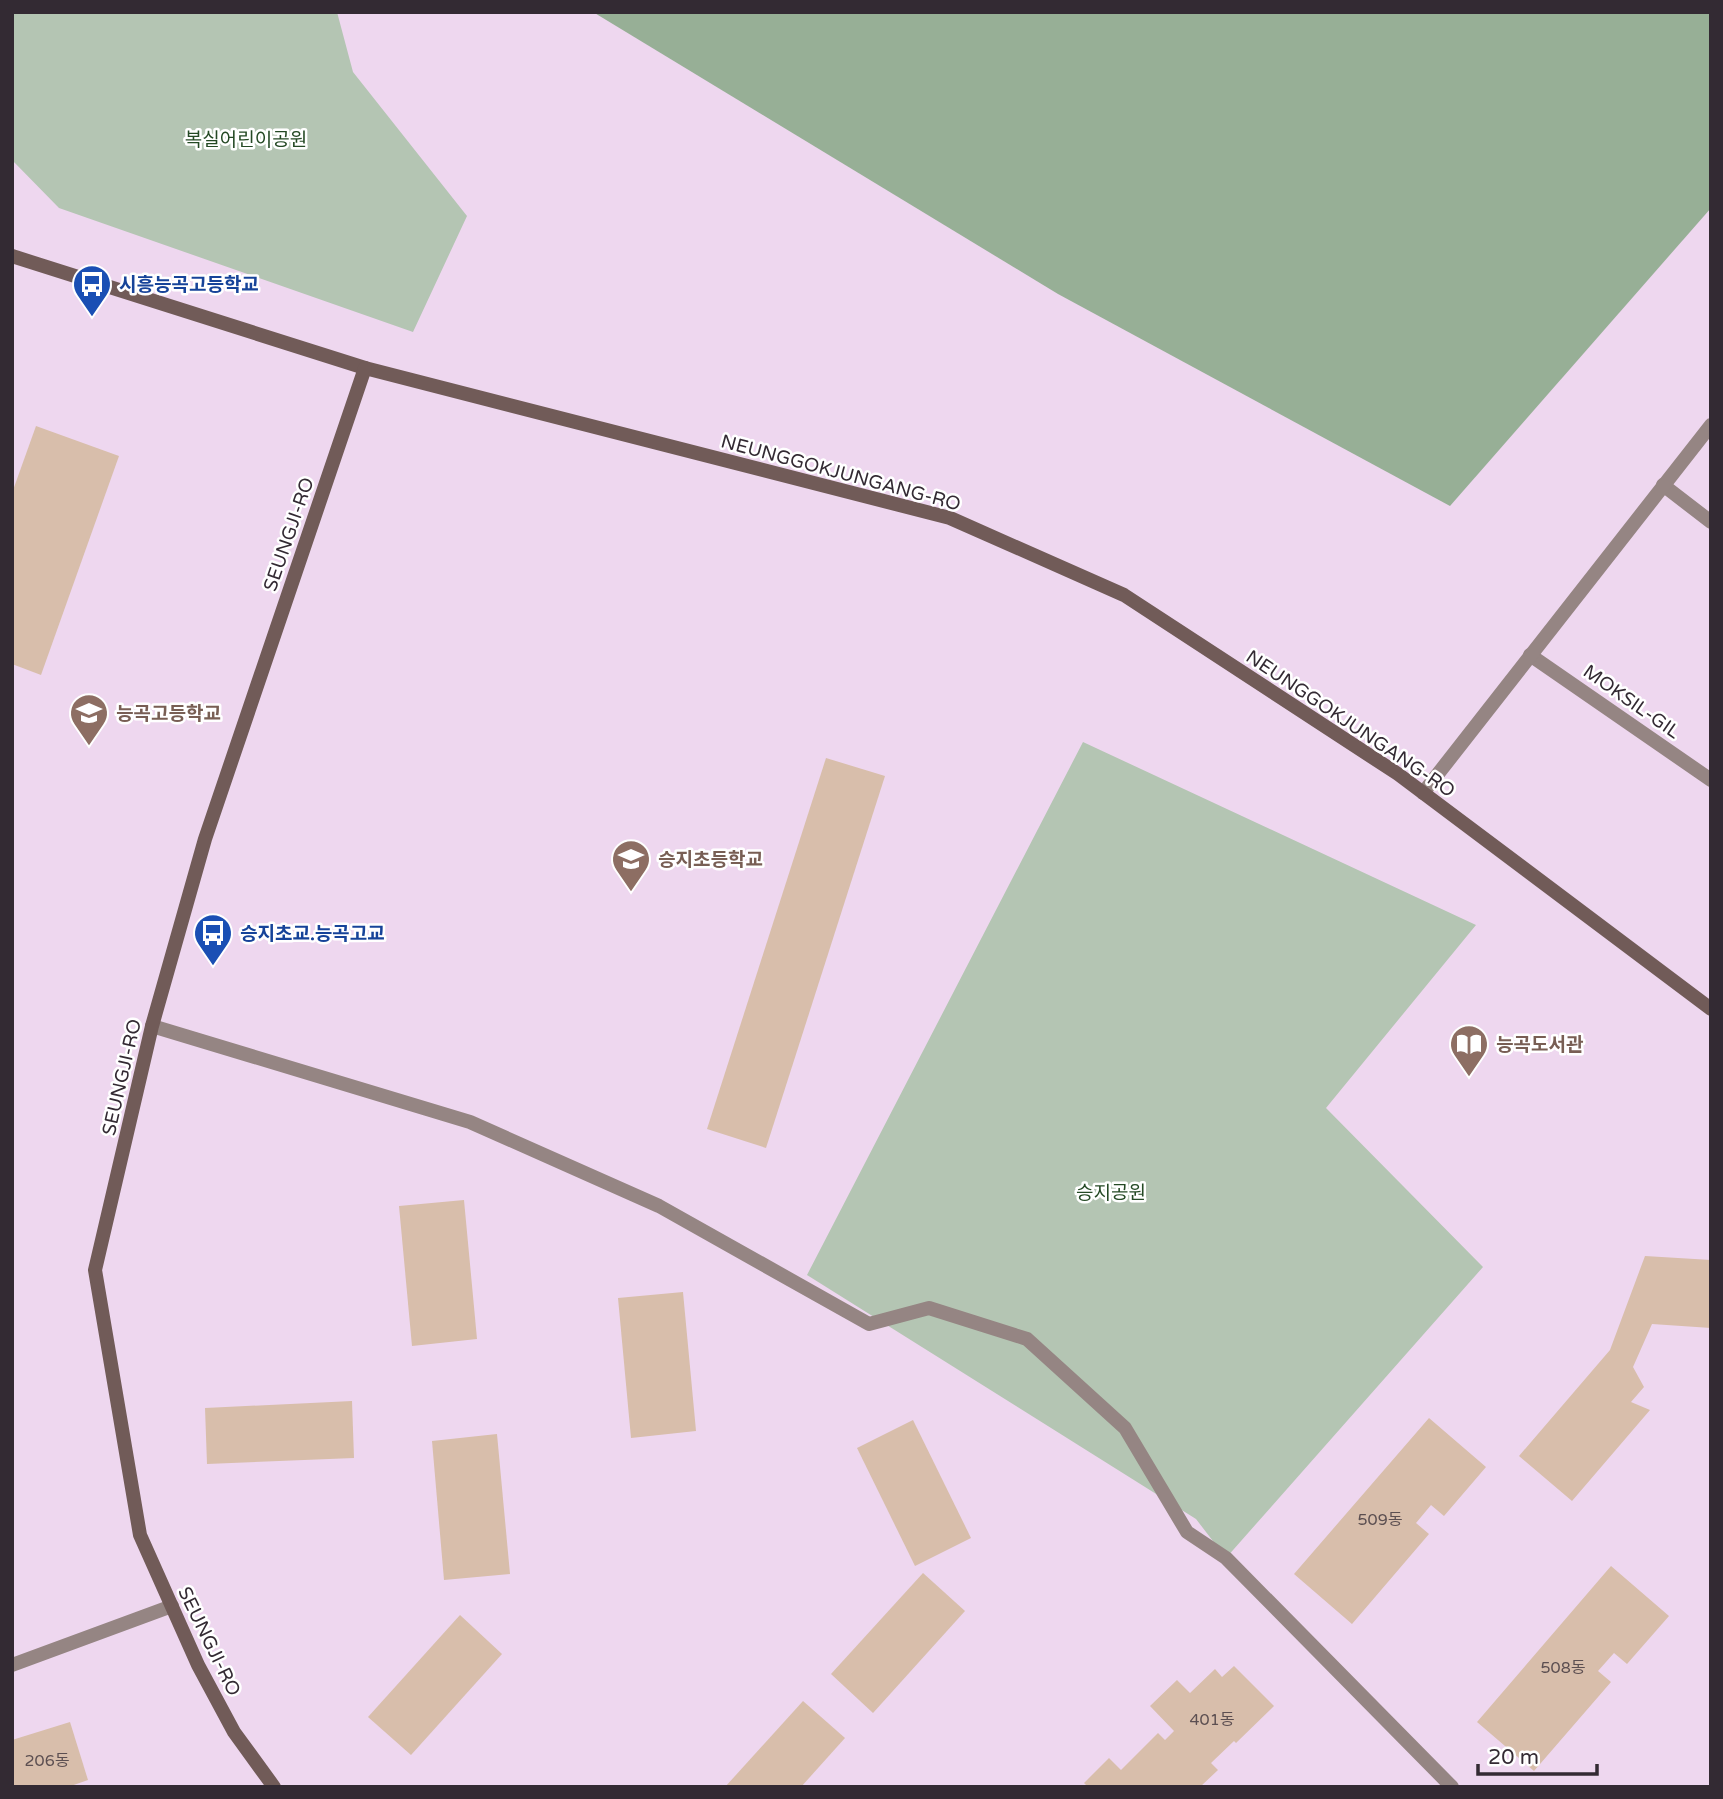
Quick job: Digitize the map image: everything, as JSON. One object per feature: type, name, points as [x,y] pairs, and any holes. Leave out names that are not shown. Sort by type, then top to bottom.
[{"type":"street","name":"NEUNGGOKJUNGANG-RO","points":[[12,256],[365,368],[950,518],[1124,595],[1386,766],[1711,1009]]},
{"type":"street","name":"SEUNGJI-RO","points":[[274,1787],[234,1732],[198,1665],[140,1535],[95,1270],[152,1026],[205,839],[365,368]]},
{"type":"street","points":[[1423,793],[1711,425]]},
{"type":"street","points":[[1663,485],[1711,522]]},
{"type":"street","name":"MOKSIL-GIL","points":[[1531,655],[1711,780]]},
{"type":"street","points":[[152,1026],[470,1122],[659,1206],[869,1324],[929,1308],[1027,1339],[1125,1427],[1186,1532],[1226,1558],[1452,1787]]},
{"type":"street","points":[[12,1665],[172,1606]]},
{"type":"green space","name":"복실어린이공원","points":[[13,12],[337,12],[353,72],[467,216],[413,332],[59,208],[12,160]]},
{"type":"green space","points":[[593,12],[1711,12],[1711,208],[1450,506],[1058,294]]},
{"type":"green space","name":"승지공원","points":[[1083,742],[1476,925],[1326,1108],[1483,1267],[1226,1558],[1196,1519],[807,1275]]},
{"type":"building","points":[[36,426],[119,456],[41,675],[12,664],[12,493]]},
{"type":"building","points":[[826,758],[885,776],[766,1148],[707,1129]]},
{"type":"building","points":[[464,1200],[477,1339],[412,1346],[399,1206]]},
{"type":"building","points":[[1645,1256],[1711,1260],[1711,1328],[1652,1324],[1633,1367],[1644,1387],[1631,1402],[1650,1410],[1572,1501],[1519,1456],[1610,1350]]},
{"type":"building","points":[[683,1292],[696,1431],[631,1438],[618,1298]]},
{"type":"building","points":[[352,1401],[354,1458],[207,1464],[205,1408]]},
{"type":"building","points":[[1429,1418],[1486,1467],[1444,1516],[1431,1505],[1416,1523],[1429,1534],[1352,1624],[1294,1574]]},
{"type":"building","points":[[913,1420],[971,1538],[915,1566],[857,1448]]},
{"type":"building","points":[[497,1434],[510,1574],[444,1580],[432,1441]]},
{"type":"building","points":[[1611,1566],[1669,1616],[1627,1664],[1614,1653],[1598,1671],[1611,1682],[1534,1771],[1477,1722]]},
{"type":"building","points":[[923,1573],[965,1611],[873,1713],[831,1674]]},
{"type":"building","points":[[460,1615],[502,1654],[411,1755],[368,1717]]},
{"type":"building","points":[[1234,1666],[1274,1706],[1211,1763],[1218,1770],[1200,1787],[1088,1787],[1084,1783],[1109,1758],[1121,1770],[1158,1733],[1165,1740],[1174,1731],[1150,1706],[1177,1680],[1190,1693],[1215,1669],[1222,1677]]},
{"type":"building","points":[[803,1701],[845,1738],[801,1787],[725,1787]]},
{"type":"building","points":[[70,1722],[88,1780],[68,1787],[12,1787],[12,1740]]},
{"type":"place","name":"시흥능곡고등학교","points":[[92,318]]},
{"type":"place","name":"능곡고등학교","points":[[89,747]]},
{"type":"place","name":"승지초등학교","points":[[631,893]]},
{"type":"place","name":"승지초교.능곡고교","points":[[213,967]]},
{"type":"place","name":"능곡도서관","points":[[1469,1078]]}]
